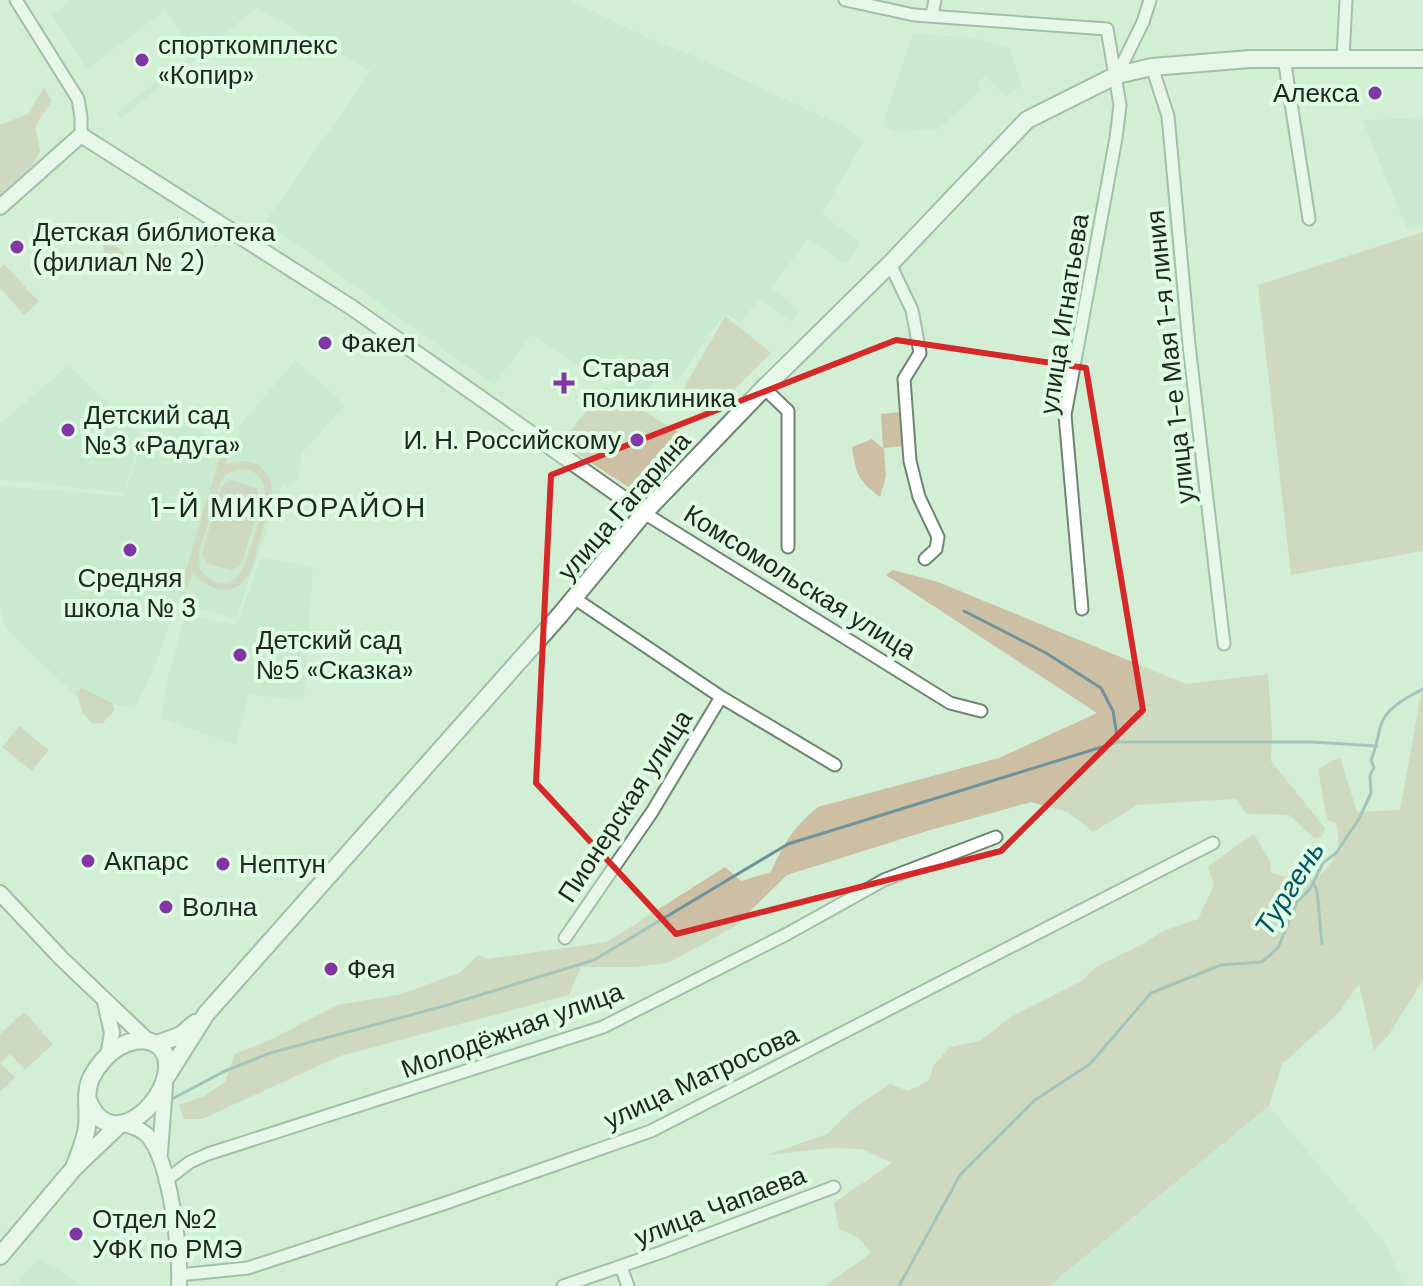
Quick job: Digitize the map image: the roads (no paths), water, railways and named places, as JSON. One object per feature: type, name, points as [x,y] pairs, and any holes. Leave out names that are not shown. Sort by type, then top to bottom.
[{"type":"main road","name":"улица Гагарина","points":[[153,1042],[181,1035],[206,1014],[574,598],[644,513],[1027,120],[1117,75],[1152,67],[1284,58],[1423,59]]},
{"type":"main road","name":"улица Гагарина","points":[[166,1079],[206,1014]]},
{"type":"main road","points":[[0,1256],[74,1168],[122,1125],[145,1110],[166,1079],[166,1052],[153,1042],[123,1044],[108,1055],[93,1075],[88,1100],[88,1125],[74,1168]]},
{"type":"main road","points":[[88,1100],[96,1115],[105,1122],[122,1125]]},
{"type":"street","points":[[0,207],[81,135],[78,99],[16,0]]},
{"type":"street","points":[[845,0],[878,9],[932,15],[935,0]]},
{"type":"street","points":[[1117,75],[1143,22],[1150,0]]},
{"type":"street","points":[[1343,58],[1346,0]]},
{"type":"street","name":"улица Игнатьева","points":[[932,15],[1107,29],[1120,105],[1065,415],[1082,609]]},
{"type":"street","points":[[1284,58],[1309,219]]},
{"type":"street","name":"улица 1-е Мая 1-я линия","points":[[1152,67],[1168,116],[1189,345],[1224,644]]},
{"type":"street","name":"Комсомольская улица","points":[[81,135],[351,307],[644,513],[950,703],[981,711]]},
{"type":"street","points":[[890,264],[909,302],[920,353],[904,379],[910,461],[919,497],[938,537],[936,549],[925,559]]},
{"type":"street","points":[[764,388],[788,411],[788,547]]},
{"type":"street","name":"Пионерская улица","points":[[574,598],[721,697],[835,765]]},
{"type":"street","name":"Пионерская улица","points":[[565,938],[652,812],[721,697]]},
{"type":"street","name":"Молодёжная улица","points":[[165,1181],[190,1162],[208,1154],[603,1027],[787,934],[884,880],[996,837]]},
{"type":"street","name":"улица Матросова","points":[[179,1281],[248,1268],[651,1131],[1213,843]]},
{"type":"street","points":[[0,893],[105,1001],[153,1042]]},
{"type":"street","points":[[105,1001],[112,1033],[108,1055]]},
{"type":"street","name":"улица Гагарина","points":[[166,1079],[160,1158],[176,1232],[179,1281]]},
{"type":"street","name":"улица Гагарина","points":[[122,1125],[147,1135],[160,1158]]},
{"type":"street","name":"улица Чапаева","points":[[563,1286],[834,1187]]},
{"type":"street","name":"улица Чапаева","points":[[621,1267],[628,1286]]},
{"type":"waterway","points":[[964,611],[1046,653],[1101,688],[1113,711],[1118,742]]},
{"type":"waterway","name":"Тургень","points":[[899,1286],[960,1175],[1035,1100],[1090,1064],[1151,993],[1221,965],[1262,962],[1278,948],[1297,902],[1310,889],[1323,863],[1336,853],[1359,819],[1371,793],[1370,775],[1374,768],[1371,760],[1386,715],[1397,704],[1423,689]]},
{"type":"waterway","points":[[170,1100],[225,1071],[270,1053],[444,1006],[594,960],[788,844],[1118,742],[1312,742],[1377,746]]},
{"type":"waterway","points":[[1313,883],[1317,890],[1322,944]]},
{"type":"place","name":"спорткомплекс «Копир»","points":[[142,60]]},
{"type":"place","name":"Алекса","points":[[1375,93]]},
{"type":"place","name":"Детская библиотека (филиал № 2)","points":[[17,247]]},
{"type":"place","name":"Факел","points":[[325,343]]},
{"type":"place","name":"Старая поликлиника","points":[[564,383]]},
{"type":"place","name":"Детский сад №3 «Радуга»","points":[[68,430]]},
{"type":"place","name":"И. Н. Российскому","points":[[637,440]]},
{"type":"place","name":"Средняя школа № 3","points":[[130,550]]},
{"type":"place","name":"Детский сад №5 «Сказка»","points":[[240,655]]},
{"type":"place","name":"Акпарс","points":[[88,861]]},
{"type":"place","name":"Нептун","points":[[223,864]]},
{"type":"place","name":"Волна","points":[[166,907]]},
{"type":"place","name":"Фея","points":[[331,969]]},
{"type":"place","name":"Отдел №2 УФК по РМЭ","points":[[76,1234]]},
{"type":"district","name":"1-Й МИКРОРАЙОН","points":[[289,507]]}]
